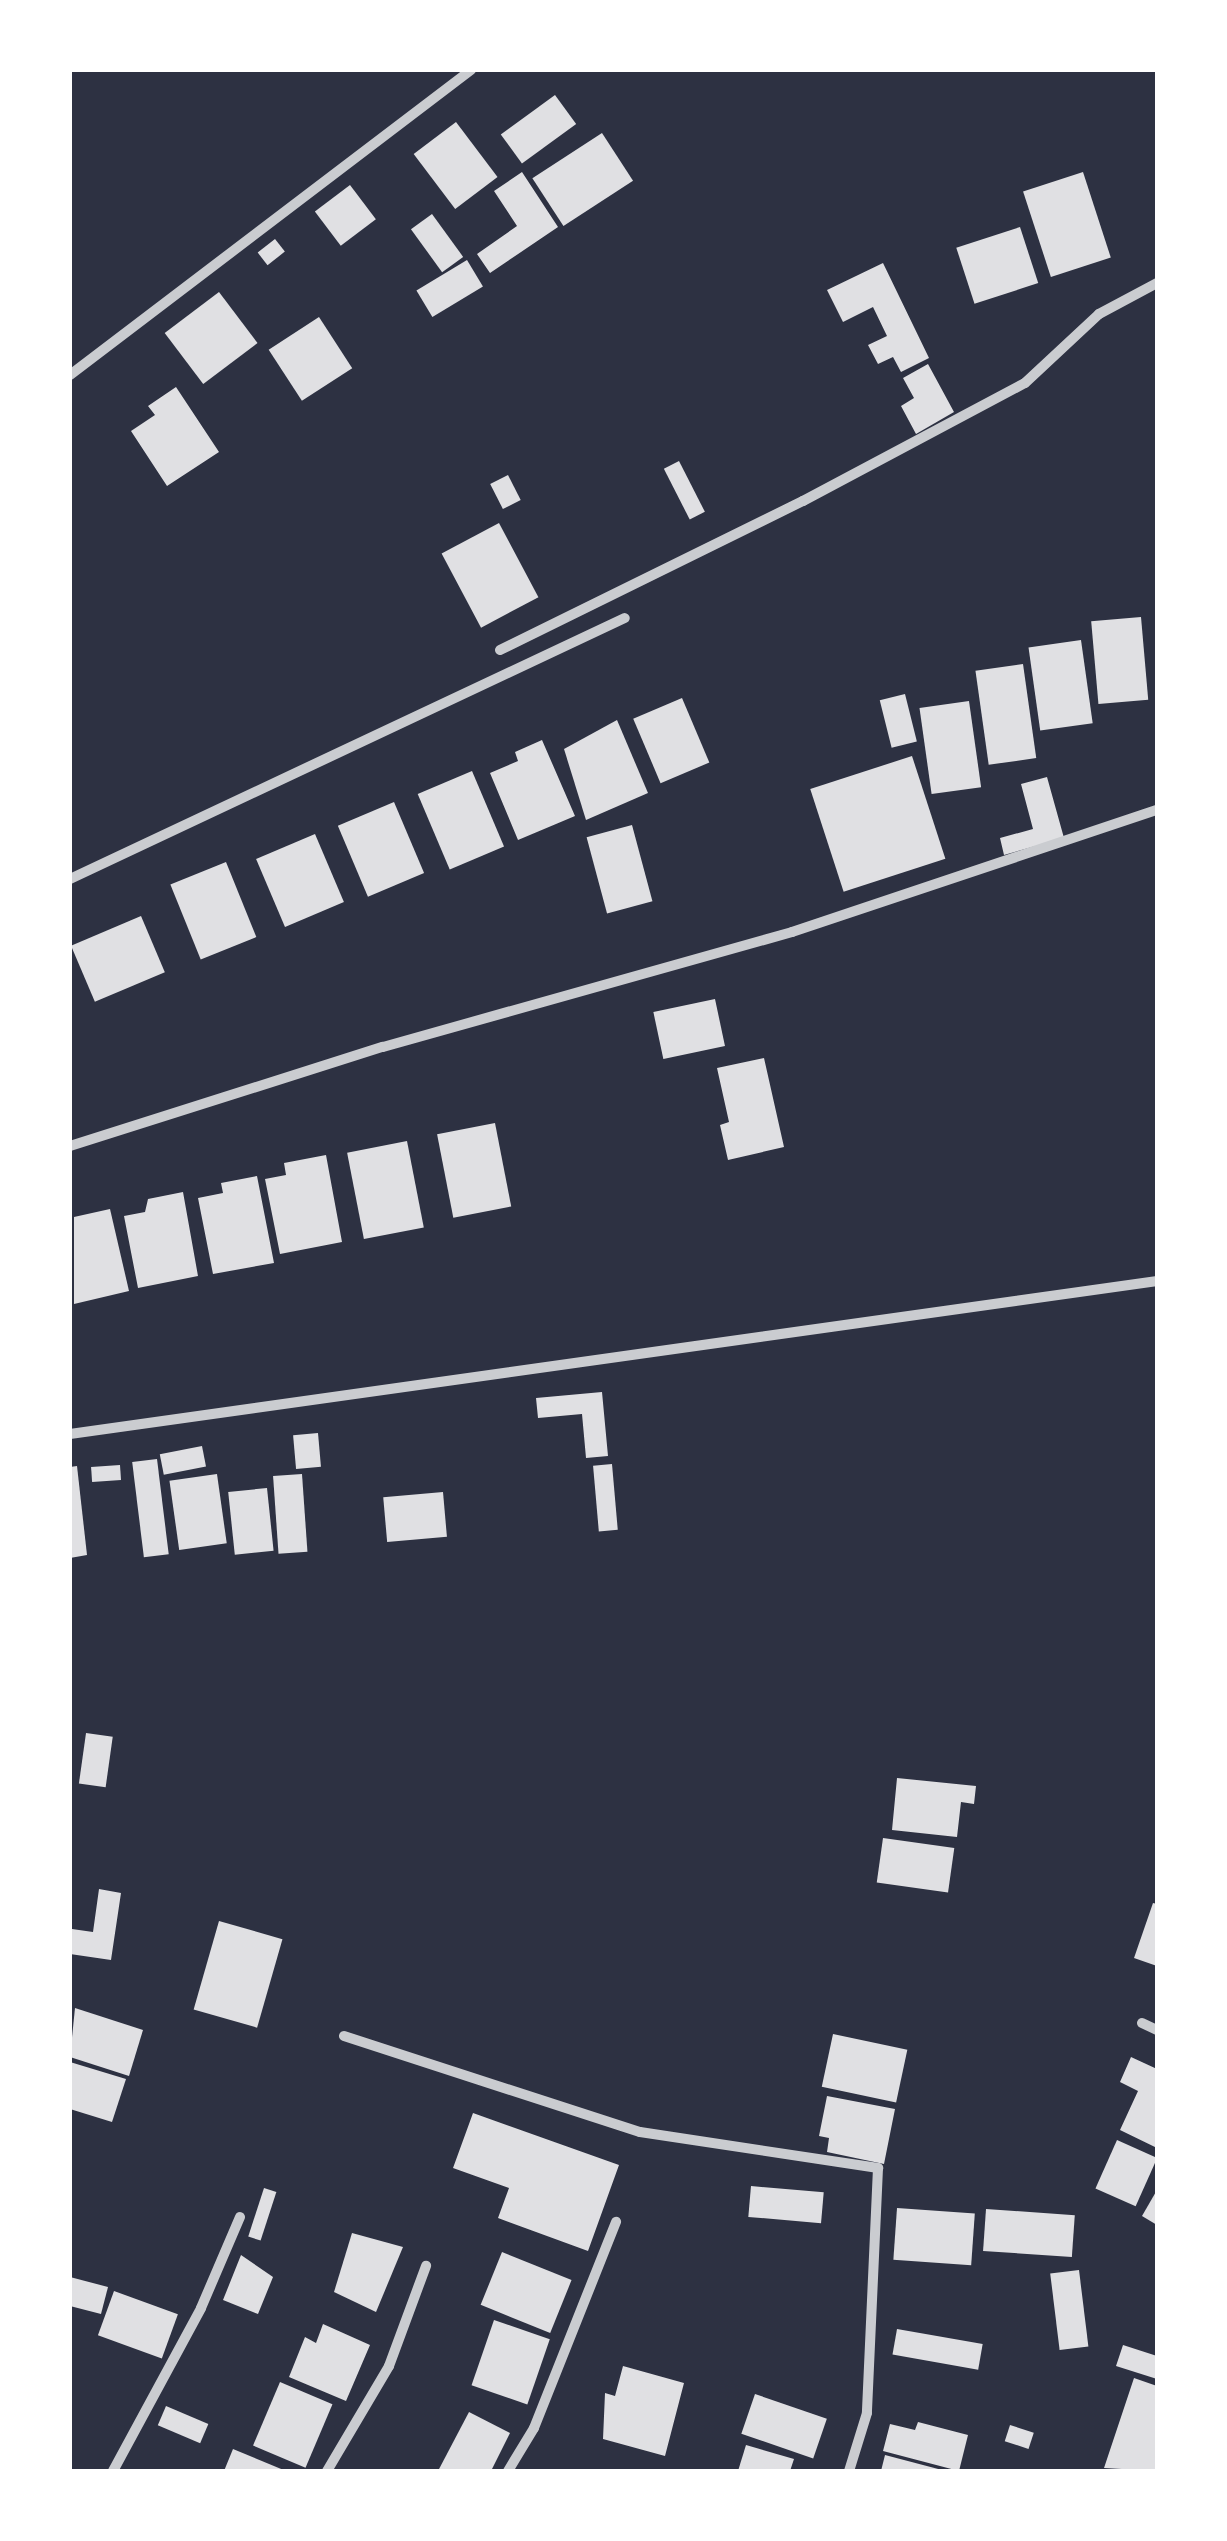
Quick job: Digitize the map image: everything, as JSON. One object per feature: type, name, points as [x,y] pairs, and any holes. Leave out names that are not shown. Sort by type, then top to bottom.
[{"type":"street","points":[[70,375],[471,70]]},
{"type":"street","points":[[500,650],[803,501],[1025,382],[1099,314],[1157,284]]},
{"type":"street","points":[[70,879],[625,618]]},
{"type":"street","points":[[70,1146],[383,1047],[792,932],[1157,810]]},
{"type":"street","points":[[70,1434],[1157,1280]]},
{"type":"street","points":[[1142,2023],[1157,2030]]},
{"type":"street","points":[[344,2036],[640,2132],[878,2168],[867,2413],[848,2471]]},
{"type":"street","points":[[112,2471],[201,2308],[240,2217]]},
{"type":"street","points":[[508,2471],[534,2428],[616,2222]]},
{"type":"street","points":[[327,2471],[389,2366],[426,2266]]},
{"type":"building","points":[[555,95],[576,124],[522,164],[501,134]]},
{"type":"building","points":[[456,122],[498,177],[455,209],[414,154]]},
{"type":"building","points":[[602,133],[633,181],[563,226],[532,178]]},
{"type":"building","points":[[522,172],[558,227],[490,273],[477,254],[517,226],[494,191]]},
{"type":"building","points":[[1083,172],[1111,258],[1051,277],[1023,191]]},
{"type":"building","points":[[350,185],[376,219],[341,246],[315,211]]},
{"type":"building","points":[[432,214],[463,257],[442,272],[411,229]]},
{"type":"building","points":[[1020,227],[1038,283],[975,304],[956,248]]},
{"type":"building","points":[[275,239],[285,252],[268,265],[258,253]]},
{"type":"building","points":[[467,260],[483,287],[432,317],[416,290]]},
{"type":"building","points":[[883,263],[929,358],[901,372],[893,357],[878,364],[868,345],[887,336],[873,307],[843,322],[827,290]]},
{"type":"building","points":[[219,292],[258,343],[203,384],[165,333]]},
{"type":"building","points":[[319,317],[352,368],[302,401],[269,350]]},
{"type":"building","points":[[928,364],[954,412],[916,434],[901,406],[914,398],[903,378]]},
{"type":"building","points":[[176,387],[219,452],[167,486],[131,431],[155,415],[148,406]]},
{"type":"building","points":[[679,461],[705,512],[690,520],[664,469]]},
{"type":"building","points":[[508,475],[521,500],[503,509],[490,484]]},
{"type":"building","points":[[499,523],[538,597],[481,628],[442,554]]},
{"type":"building","points":[[1141,617],[1148,700],[1098,704],[1091,621]]},
{"type":"building","points":[[1081,640],[1093,723],[1040,731],[1029,647]]},
{"type":"building","points":[[1023,664],[1036,758],[989,765],[975,671]]},
{"type":"building","points":[[905,694],[917,742],[892,748],[880,700]]},
{"type":"building","points":[[682,698],[709,762],[661,783],[633,719]]},
{"type":"building","points":[[969,701],[981,787],[932,794],[919,708]]},
{"type":"building","points":[[617,720],[648,793],[586,820],[564,749]]},
{"type":"building","points":[[542,740],[575,816],[518,840],[490,773],[518,761],[515,752]]},
{"type":"building","points":[[912,756],[945,859],[844,892],[810,789]]},
{"type":"building","points":[[472,771],[504,846],[450,870],[418,794]]},
{"type":"building","points":[[1047,777],[1064,838],[1004,855],[1000,838],[1033,829],[1021,784]]},
{"type":"building","points":[[394,802],[424,873],[368,897],[338,826]]},
{"type":"building","points":[[632,825],[652,901],[607,913],[587,837]]},
{"type":"building","points":[[315,834],[344,902],[285,927],[256,859]]},
{"type":"building","points":[[226,862],[256,937],[201,960],[170,884]]},
{"type":"building","points":[[141,916],[165,972],[95,1002],[71,946]]},
{"type":"building","points":[[715,999],[725,1046],[663,1059],[653,1012]]},
{"type":"building","points":[[764,1058],[784,1147],[728,1160],[720,1125],[729,1122],[717,1068]]},
{"type":"building","points":[[495,1123],[511,1206],[453,1218],[437,1134]]},
{"type":"building","points":[[407,1141],[424,1227],[364,1239],[347,1153]]},
{"type":"building","points":[[326,1155],[342,1242],[280,1254],[265,1179],[286,1175],[284,1163]]},
{"type":"building","points":[[257,1176],[274,1263],[213,1274],[198,1198],[223,1193],[221,1183]]},
{"type":"building","points":[[183,1192],[198,1276],[138,1288],[124,1216],[145,1212],[148,1199]]},
{"type":"building","points":[[110,1209],[129,1291],[74,1304],[74,1217]]},
{"type":"building","points":[[602,1392],[608,1456],[586,1458],[582,1414],[538,1418],[536,1398]]},
{"type":"building","points":[[318,1433],[321,1467],[296,1469],[293,1435]]},
{"type":"building","points":[[202,1446],[206,1467],[164,1475],[160,1454]]},
{"type":"building","points":[[157,1459],[169,1554],[144,1557],[132,1462]]},
{"type":"building","points":[[612,1464],[618,1530],[599,1531],[593,1466]]},
{"type":"building","points":[[120,1465],[121,1480],[92,1482],[91,1467]]},
{"type":"building","points":[[77,1466],[87,1555],[70,1558],[70,1467]]},
{"type":"building","points":[[217,1474],[227,1543],[179,1550],[169,1481]]},
{"type":"building","points":[[302,1474],[307,1552],[279,1554],[273,1476]]},
{"type":"building","points":[[267,1488],[274,1551],[235,1555],[228,1492]]},
{"type":"building","points":[[443,1492],[447,1537],[387,1542],[383,1497]]},
{"type":"building","points":[[86,1733],[113,1737],[106,1787],[79,1784]]},
{"type":"building","points":[[897,1778],[976,1786],[974,1804],[961,1802],[957,1837],[892,1830]]},
{"type":"building","points":[[883,1838],[954,1848],[948,1893],[877,1883]]},
{"type":"building","points":[[99,1889],[121,1893],[111,1960],[70,1954],[72,1929],[93,1932]]},
{"type":"building","points":[[1153,1903],[1157,1904],[1157,1966],[1134,1958]]},
{"type":"building","points":[[219,1921],[282,1939],[257,2028],[194,2009]]},
{"type":"building","points":[[75,2008],[143,2030],[129,2076],[70,2057]]},
{"type":"building","points":[[833,2034],[907,2050],[896,2103],[822,2087]]},
{"type":"building","points":[[1131,2057],[1157,2069],[1157,2148],[1120,2130],[1138,2091],[1120,2082]]},
{"type":"building","points":[[70,2062],[126,2079],[112,2122],[70,2109]]},
{"type":"building","points":[[827,2096],[895,2109],[884,2164],[827,2152],[829,2138],[819,2136]]},
{"type":"building","points":[[473,2113],[619,2165],[588,2251],[498,2218],[509,2188],[453,2168]]},
{"type":"building","points":[[1117,2140],[1157,2158],[1136,2206],[1095,2188]]},
{"type":"building","points":[[751,2186],[824,2192],[821,2223],[748,2217]]},
{"type":"building","points":[[264,2188],[276,2192],[261,2241],[248,2237]]},
{"type":"building","points":[[1157,2190],[1157,2225],[1142,2216]]},
{"type":"building","points":[[897,2208],[975,2213],[971,2265],[893,2260]]},
{"type":"building","points":[[986,2209],[1075,2215],[1072,2257],[983,2251]]},
{"type":"building","points":[[352,2233],[403,2247],[376,2312],[334,2292]]},
{"type":"building","points":[[502,2252],[572,2280],[550,2333],[481,2305]]},
{"type":"building","points":[[241,2255],[273,2277],[258,2314],[223,2300]]},
{"type":"building","points":[[1079,2270],[1088,2346],[1060,2350],[1050,2274]]},
{"type":"building","points":[[70,2277],[108,2287],[101,2314],[70,2306]]},
{"type":"building","points":[[114,2291],[178,2314],[162,2358],[98,2335]]},
{"type":"building","points":[[494,2320],[550,2339],[527,2404],[472,2385]]},
{"type":"building","points":[[323,2324],[370,2345],[346,2401],[289,2377],[305,2337],[316,2343]]},
{"type":"building","points":[[897,2329],[983,2344],[978,2370],[892,2355]]},
{"type":"building","points":[[1123,2345],[1157,2356],[1157,2379],[1116,2366]]},
{"type":"building","points":[[623,2366],[684,2383],[665,2456],[603,2439],[605,2393],[615,2396]]},
{"type":"building","points":[[1134,2378],[1157,2386],[1157,2471],[1104,2468]]},
{"type":"building","points":[[280,2382],[332,2404],[306,2468],[253,2446]]},
{"type":"building","points":[[755,2394],[827,2419],[813,2458],[741,2434]]},
{"type":"building","points":[[166,2406],[208,2424],[200,2443],[158,2425]]},
{"type":"building","points":[[469,2412],[510,2433],[491,2471],[438,2471]]},
{"type":"building","points":[[918,2422],[968,2435],[959,2471],[883,2451],[890,2424],[915,2430]]},
{"type":"building","points":[[1010,2425],[1034,2433],[1029,2449],[1005,2441]]},
{"type":"building","points":[[746,2445],[794,2459],[790,2471],[738,2471]]},
{"type":"building","points":[[233,2449],[286,2471],[224,2471]]},
{"type":"building","points":[[885,2455],[942,2470],[942,2471],[881,2471]]}]
